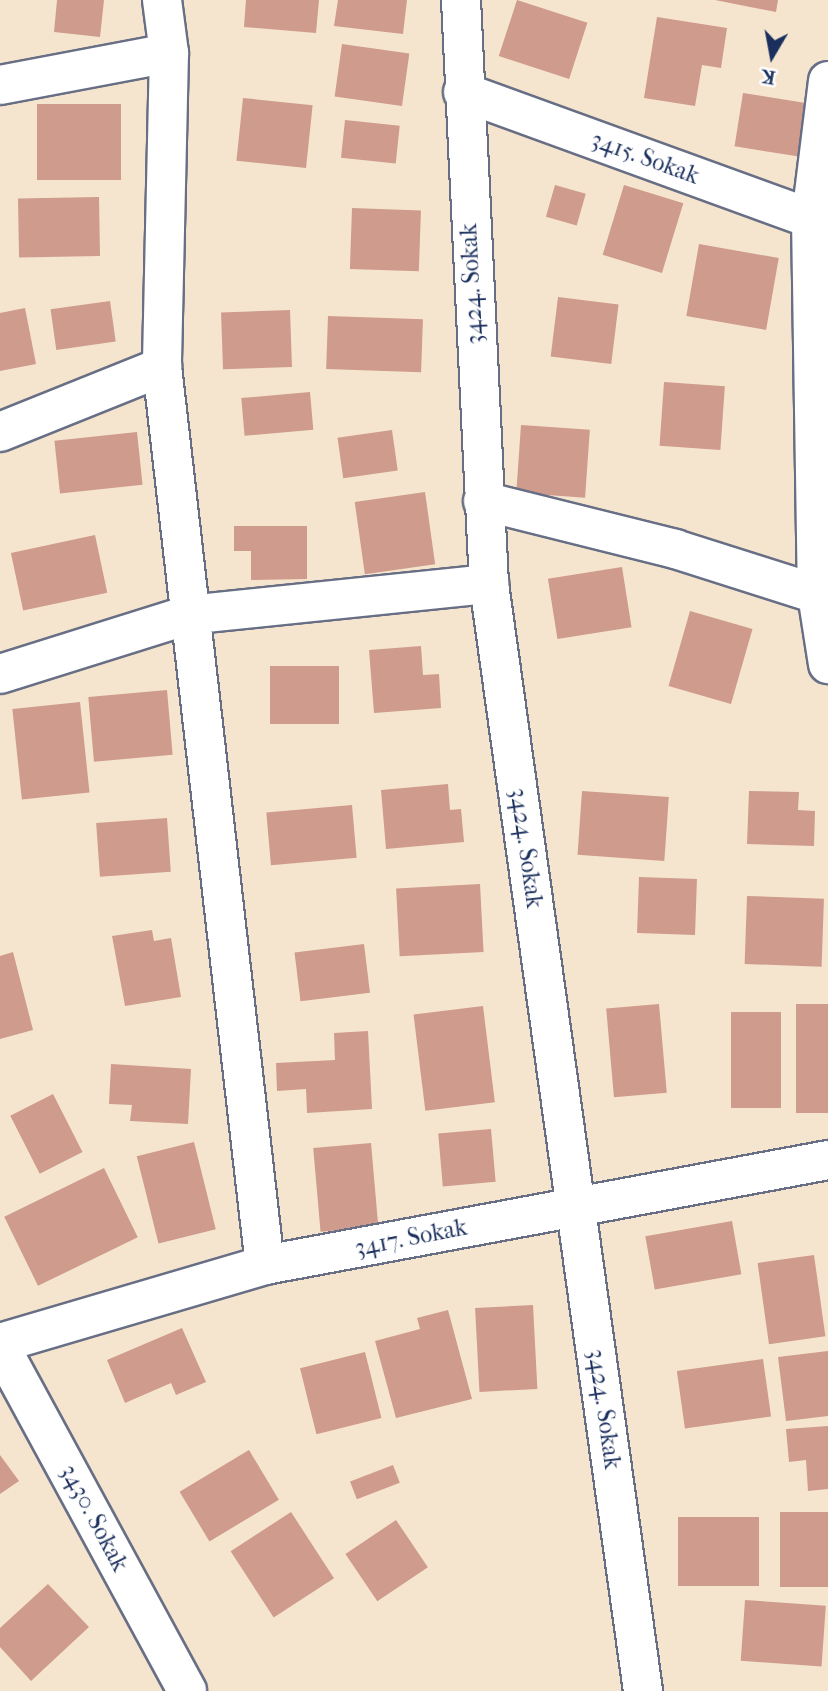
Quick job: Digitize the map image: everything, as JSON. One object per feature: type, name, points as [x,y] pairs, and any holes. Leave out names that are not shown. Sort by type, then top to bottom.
[{"type":"street","points":[[162,0],[170,53],[162,367],[188,615],[265,1265]]},
{"type":"street","name":"3424. Sokak","points":[[461,0],[463,92],[489,584],[643,1691]]},
{"type":"street","points":[[0,85],[170,53]]},
{"type":"street","points":[[828,81],[819,222],[817,594],[828,664]]},
{"type":"street","name":"3415. Sokak","points":[[463,92],[819,222]]},
{"type":"street","points":[[0,432],[162,367]]},
{"type":"street","points":[[483,501],[675,549],[817,594]]},
{"type":"street","points":[[0,674],[188,615],[489,584]]},
{"type":"street","name":"3417. Sokak","points":[[0,1344],[265,1265],[828,1160]]},
{"type":"street","name":"3430. Sokak","points":[[0,1344],[187,1691]]},
{"type":"building","points":[[57,0],[104,0],[100,37],[54,32]]},
{"type":"building","points":[[246,0],[319,0],[316,33],[244,27]]},
{"type":"building","points":[[338,0],[407,0],[403,34],[334,26]]},
{"type":"building","points":[[517,0],[587,23],[569,79],[499,56]]},
{"type":"building","points":[[715,0],[778,0],[776,12]]},
{"type":"building","points":[[657,17],[727,28],[721,68],[702,65],[695,106],[644,98]]},
{"type":"building","points":[[342,44],[409,53],[402,106],[335,96]]},
{"type":"building","points":[[743,93],[807,103],[799,157],[735,146]]},
{"type":"building","points":[[243,98],[313,105],[306,168],[236,161]]},
{"type":"building","points":[[37,104],[121,104],[121,180],[37,180]]},
{"type":"building","points":[[345,120],[400,126],[396,164],[341,158]]},
{"type":"building","points":[[555,185],[586,194],[577,226],[546,217]]},
{"type":"building","points":[[624,185],[683,203],[662,273],[603,255]]},
{"type":"building","points":[[99,197],[100,256],[19,257],[18,198]]},
{"type":"building","points":[[352,208],[421,210],[419,271],[350,269]]},
{"type":"building","points":[[699,244],[779,258],[766,330],[686,316]]},
{"type":"building","points":[[558,297],[619,304],[611,364],[551,357]]},
{"type":"building","points":[[110,301],[116,342],[56,350],[51,309]]},
{"type":"building","points":[[25,308],[36,364],[0,371],[0,313]]},
{"type":"building","points":[[290,310],[292,367],[223,369],[221,312]]},
{"type":"building","points":[[328,316],[423,319],[421,372],[326,369]]},
{"type":"building","points":[[664,382],[725,386],[720,450],[660,446]]},
{"type":"building","points":[[310,392],[313,430],[245,436],[241,398]]},
{"type":"building","points":[[521,425],[590,430],[585,498],[516,493]]},
{"type":"building","points":[[392,430],[398,471],[343,478],[338,438]]},
{"type":"building","points":[[137,432],[143,485],[60,493],[54,441]]},
{"type":"building","points":[[425,492],[435,564],[365,574],[355,502]]},
{"type":"building","points":[[234,526],[307,526],[307,579],[251,580],[251,551],[234,551]]},
{"type":"building","points":[[95,535],[107,593],[23,611],[11,553]]},
{"type":"building","points":[[622,567],[632,627],[557,639],[548,579]]},
{"type":"building","points":[[690,611],[752,629],[731,704],[669,686]]},
{"type":"building","points":[[421,646],[423,675],[439,674],[441,708],[374,713],[369,650]]},
{"type":"building","points":[[270,666],[339,666],[339,724],[270,724]]},
{"type":"building","points":[[167,690],[173,755],[94,762],[88,697]]},
{"type":"building","points":[[80,702],[90,793],[22,800],[12,709]]},
{"type":"building","points":[[448,784],[450,810],[461,809],[464,842],[386,849],[381,790]]},
{"type":"building","points":[[582,791],[669,797],[664,861],[578,855]]},
{"type":"building","points":[[749,791],[799,792],[798,810],[815,811],[814,846],[747,844]]},
{"type":"building","points":[[352,805],[357,858],[271,865],[266,812]]},
{"type":"building","points":[[167,818],[171,872],[100,877],[96,823]]},
{"type":"building","points":[[639,877],[697,879],[695,935],[637,933]]},
{"type":"building","points":[[480,884],[484,952],[400,956],[396,888]]},
{"type":"building","points":[[747,896],[824,899],[822,967],[745,964]]},
{"type":"building","points":[[152,930],[154,941],[171,938],[181,997],[125,1006],[112,936]]},
{"type":"building","points":[[364,944],[370,993],[300,1001],[295,953]]},
{"type":"building","points":[[13,952],[33,1030],[0,1039],[0,956]]},
{"type":"building","points":[[659,1004],[667,1093],[614,1097],[606,1009]]},
{"type":"building","points":[[796,1004],[828,1004],[828,1113],[796,1113]]},
{"type":"building","points":[[483,1006],[495,1102],[425,1111],[414,1015]]},
{"type":"building","points":[[731,1012],[781,1012],[781,1108],[731,1108]]},
{"type":"building","points":[[368,1031],[372,1109],[307,1113],[306,1089],[277,1091],[276,1063],[335,1060],[334,1033]]},
{"type":"building","points":[[111,1064],[191,1069],[188,1124],[130,1121],[132,1105],[109,1104]]},
{"type":"building","points":[[53,1094],[83,1152],[40,1174],[10,1116]]},
{"type":"building","points":[[491,1129],[496,1182],[443,1186],[438,1134]]},
{"type":"building","points":[[194,1142],[216,1229],[159,1244],[137,1156]]},
{"type":"building","points":[[371,1143],[378,1227],[321,1232],[313,1148]]},
{"type":"building","points":[[104,1168],[138,1237],[38,1286],[4,1217]]},
{"type":"building","points":[[732,1221],[741,1274],[655,1289],[645,1236]]},
{"type":"building","points":[[814,1255],[825,1336],[769,1344],[758,1263]]},
{"type":"building","points":[[533,1305],[537,1389],[479,1392],[475,1308]]},
{"type":"building","points":[[448,1310],[472,1399],[396,1418],[375,1341],[420,1329],[417,1318]]},
{"type":"building","points":[[182,1328],[206,1382],[176,1395],[171,1383],[125,1403],[107,1360]]},
{"type":"building","points":[[828,1351],[828,1416],[786,1421],[778,1357]]},
{"type":"building","points":[[365,1352],[381,1418],[316,1434],[300,1368]]},
{"type":"building","points":[[763,1359],[771,1416],[685,1429],[677,1371]]},
{"type":"building","points":[[828,1426],[828,1489],[808,1491],[806,1460],[789,1462],[786,1429]]},
{"type":"building","points":[[249,1450],[279,1500],[209,1541],[180,1492]]},
{"type":"building","points":[[0,1455],[19,1481],[0,1494]]},
{"type":"building","points":[[393,1465],[400,1483],[357,1499],[350,1481]]},
{"type":"building","points":[[291,1512],[334,1578],[274,1617],[231,1551]]},
{"type":"building","points":[[780,1512],[828,1512],[828,1587],[780,1587]]},
{"type":"building","points":[[678,1517],[759,1517],[759,1586],[678,1586]]},
{"type":"building","points":[[396,1520],[428,1567],[377,1601],[345,1554]]},
{"type":"building","points":[[48,1584],[89,1627],[31,1681],[0,1647],[0,1628]]},
{"type":"building","points":[[745,1600],[826,1606],[822,1667],[741,1661]]}]
